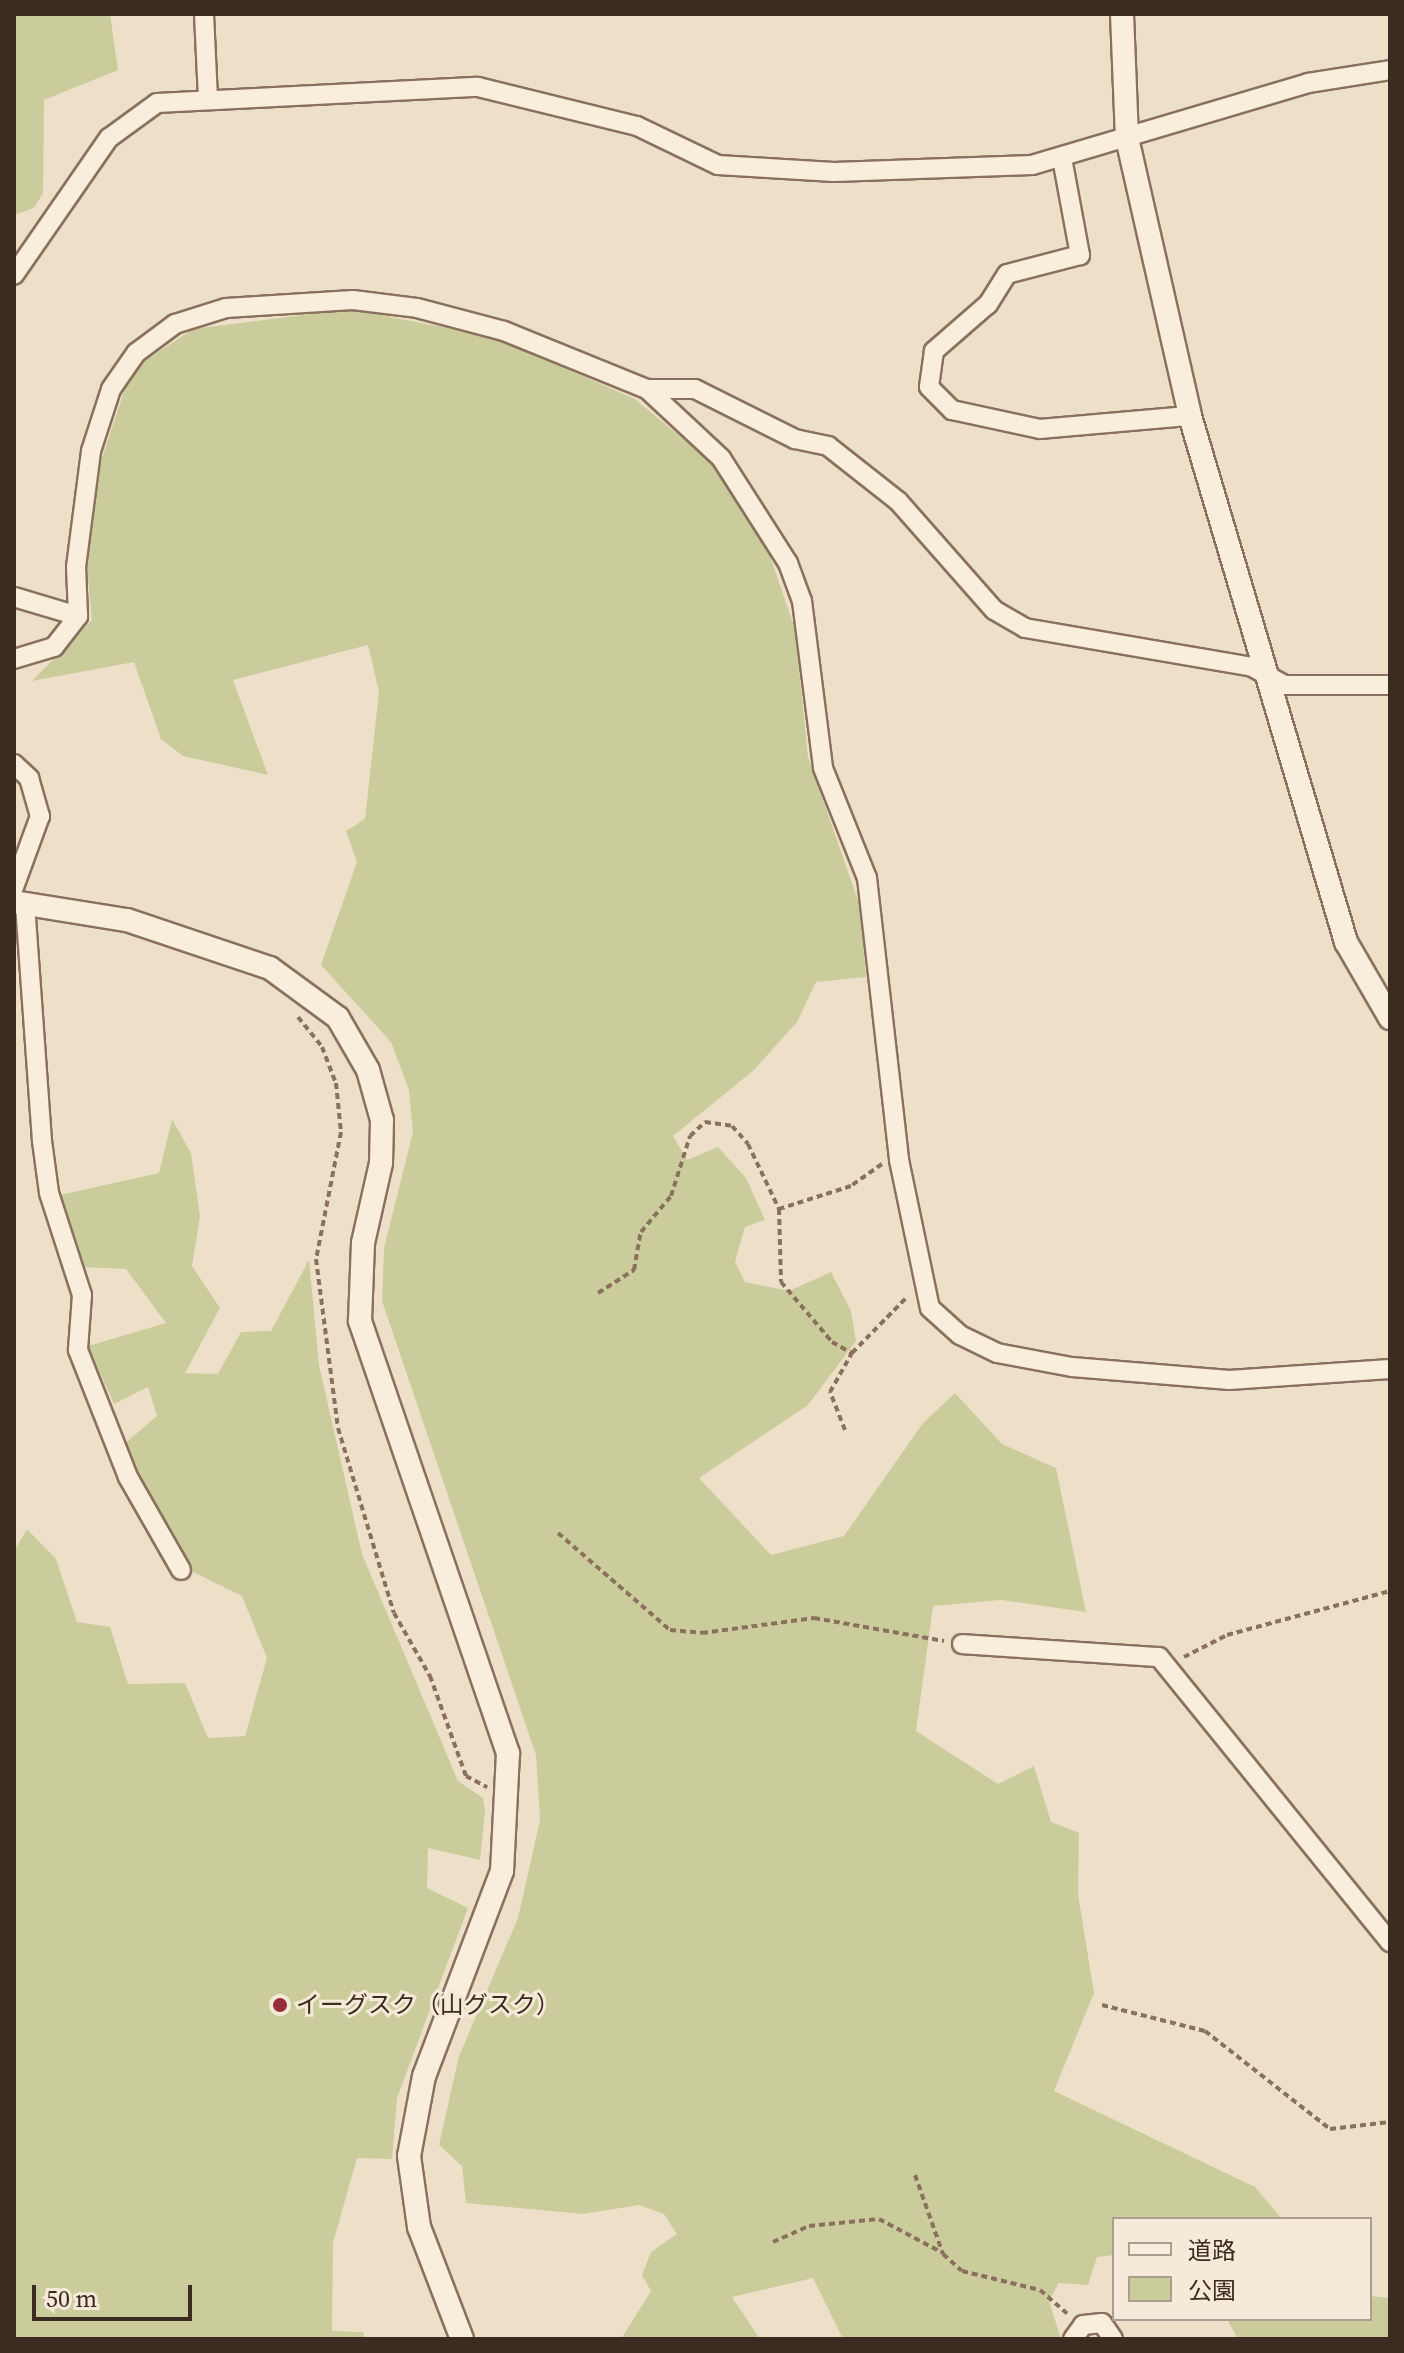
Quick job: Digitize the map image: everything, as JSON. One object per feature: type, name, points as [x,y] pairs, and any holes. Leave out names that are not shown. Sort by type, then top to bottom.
[{"type":"street","points":[[204,14],[208,99]]},
{"type":"street","points":[[1122,14],[1127,138],[1190,416],[1346,942],[1390,1018]]},
{"type":"street","points":[[14,275],[131,115],[157,103],[478,87],[637,126],[718,165],[779,173],[992,168],[1062,158],[1308,83],[1390,70]]},
{"type":"street","points":[[1062,158],[1080,255],[1007,274],[988,304],[934,351],[929,387],[952,410],[1040,429],[1190,416]]},
{"type":"street","points":[[14,659],[54,647],[78,616],[76,567],[91,451],[111,389],[136,353],[175,324],[226,308],[353,300],[417,308],[504,331],[647,389],[721,458],[788,563],[802,601],[823,768],[867,878],[899,1160],[923,1290],[960,1335],[1017,1359],[1229,1380],[1390,1369]]},
{"type":"street","points":[[647,389],[695,389],[795,439],[828,446],[898,501],[985,602],[1025,628],[1069,641],[1252,667],[1293,686],[1390,685]]},
{"type":"street","points":[[14,597],[78,616]]},
{"type":"street","points":[[14,764],[29,778],[40,816],[18,898],[49,1193],[82,1295],[78,1350],[128,1477],[181,1570]]},
{"type":"street","points":[[18,898],[127,920],[270,968],[338,1018],[368,1070],[382,1120],[381,1163],[363,1243],[360,1321],[508,1753],[502,1871],[424,2076],[409,2156],[419,2227],[462,2339]]},
{"type":"street","points":[[962,1644],[1086,1647],[1159,1657],[1390,1942]]},
{"type":"street","points":[[1075,2334],[1102,2323],[1113,2339]]},
{"type":"path","points":[[598,1293],[634,1270],[641,1232],[671,1196],[690,1136],[705,1122],[732,1126],[748,1144],[779,1209],[785,1295],[852,1353]]},
{"type":"path","points":[[779,1209],[851,1186],[870,1168],[899,1160]]},
{"type":"path","points":[[845,1430],[830,1392],[852,1353],[896,1302],[923,1290]]},
{"type":"path","points":[[558,1533],[670,1630],[702,1633],[814,1618],[962,1644]]},
{"type":"path","points":[[1167,1666],[1227,1635],[1390,1591]]},
{"type":"path","points":[[1102,2005],[1205,2031],[1330,2129],[1390,2122]]},
{"type":"path","points":[[915,2175],[943,2254]]},
{"type":"path","points":[[773,2242],[809,2226],[879,2219],[917,2233],[962,2271],[1040,2290],[1075,2334]]},
{"type":"green space","points":[[14,14],[110,14],[118,70],[44,100],[43,193],[34,208],[14,215]]},
{"type":"green space","points":[[350,309],[493,337],[635,399],[712,463],[770,556],[795,629],[808,757],[860,906],[866,977],[816,982],[797,1022],[754,1070],[673,1136],[687,1160],[718,1147],[746,1178],[765,1220],[745,1227],[735,1262],[745,1282],[789,1291],[831,1272],[851,1311],[856,1341],[808,1405],[699,1478],[771,1555],[844,1536],[923,1423],[955,1393],[1002,1444],[1056,1468],[1086,1612],[1001,1600],[933,1606],[916,1731],[998,1784],[1034,1766],[1051,1822],[1079,1833],[1078,1894],[1094,1993],[1054,2091],[1255,2187],[1280,2217],[1112,2217],[1112,2255],[1097,2257],[1088,2285],[1059,2283],[1049,2301],[1061,2339],[843,2339],[813,2278],[732,2297],[760,2339],[621,2339],[651,2291],[642,2275],[651,2252],[677,2234],[664,2214],[639,2205],[583,2214],[466,2203],[462,2166],[439,2145],[459,2056],[518,1918],[540,1820],[536,1755],[382,1301],[384,1248],[413,1132],[409,1090],[391,1042],[321,965],[357,862],[346,831],[365,819],[379,692],[368,645],[233,680],[268,775],[183,756],[161,739],[134,662],[32,681],[92,620],[86,557],[99,467],[131,370],[193,329]]},
{"type":"green space","points":[[172,1119],[191,1153],[200,1216],[192,1266],[220,1308],[185,1373],[218,1374],[241,1332],[271,1331],[309,1260],[319,1365],[362,1554],[458,1781],[483,1798],[485,1812],[480,1860],[428,1848],[427,1888],[468,1908],[397,2098],[392,2159],[357,2158],[333,2243],[332,2331],[363,2332],[365,2339],[14,2339],[14,1551],[27,1529],[56,1559],[77,1622],[110,1627],[128,1684],[185,1683],[208,1738],[245,1736],[267,1658],[242,1596],[189,1570],[135,1476],[124,1444],[157,1416],[148,1387],[114,1404],[88,1346],[166,1323],[126,1269],[81,1267],[60,1195],[159,1173]]},
{"type":"green space","points":[[1372,2296],[1390,2298],[1390,2339],[1238,2339],[1228,2321],[1372,2321]]},
{"type":"place","name":"イーグスク（山グスク）","points":[[280,2005]]}]
